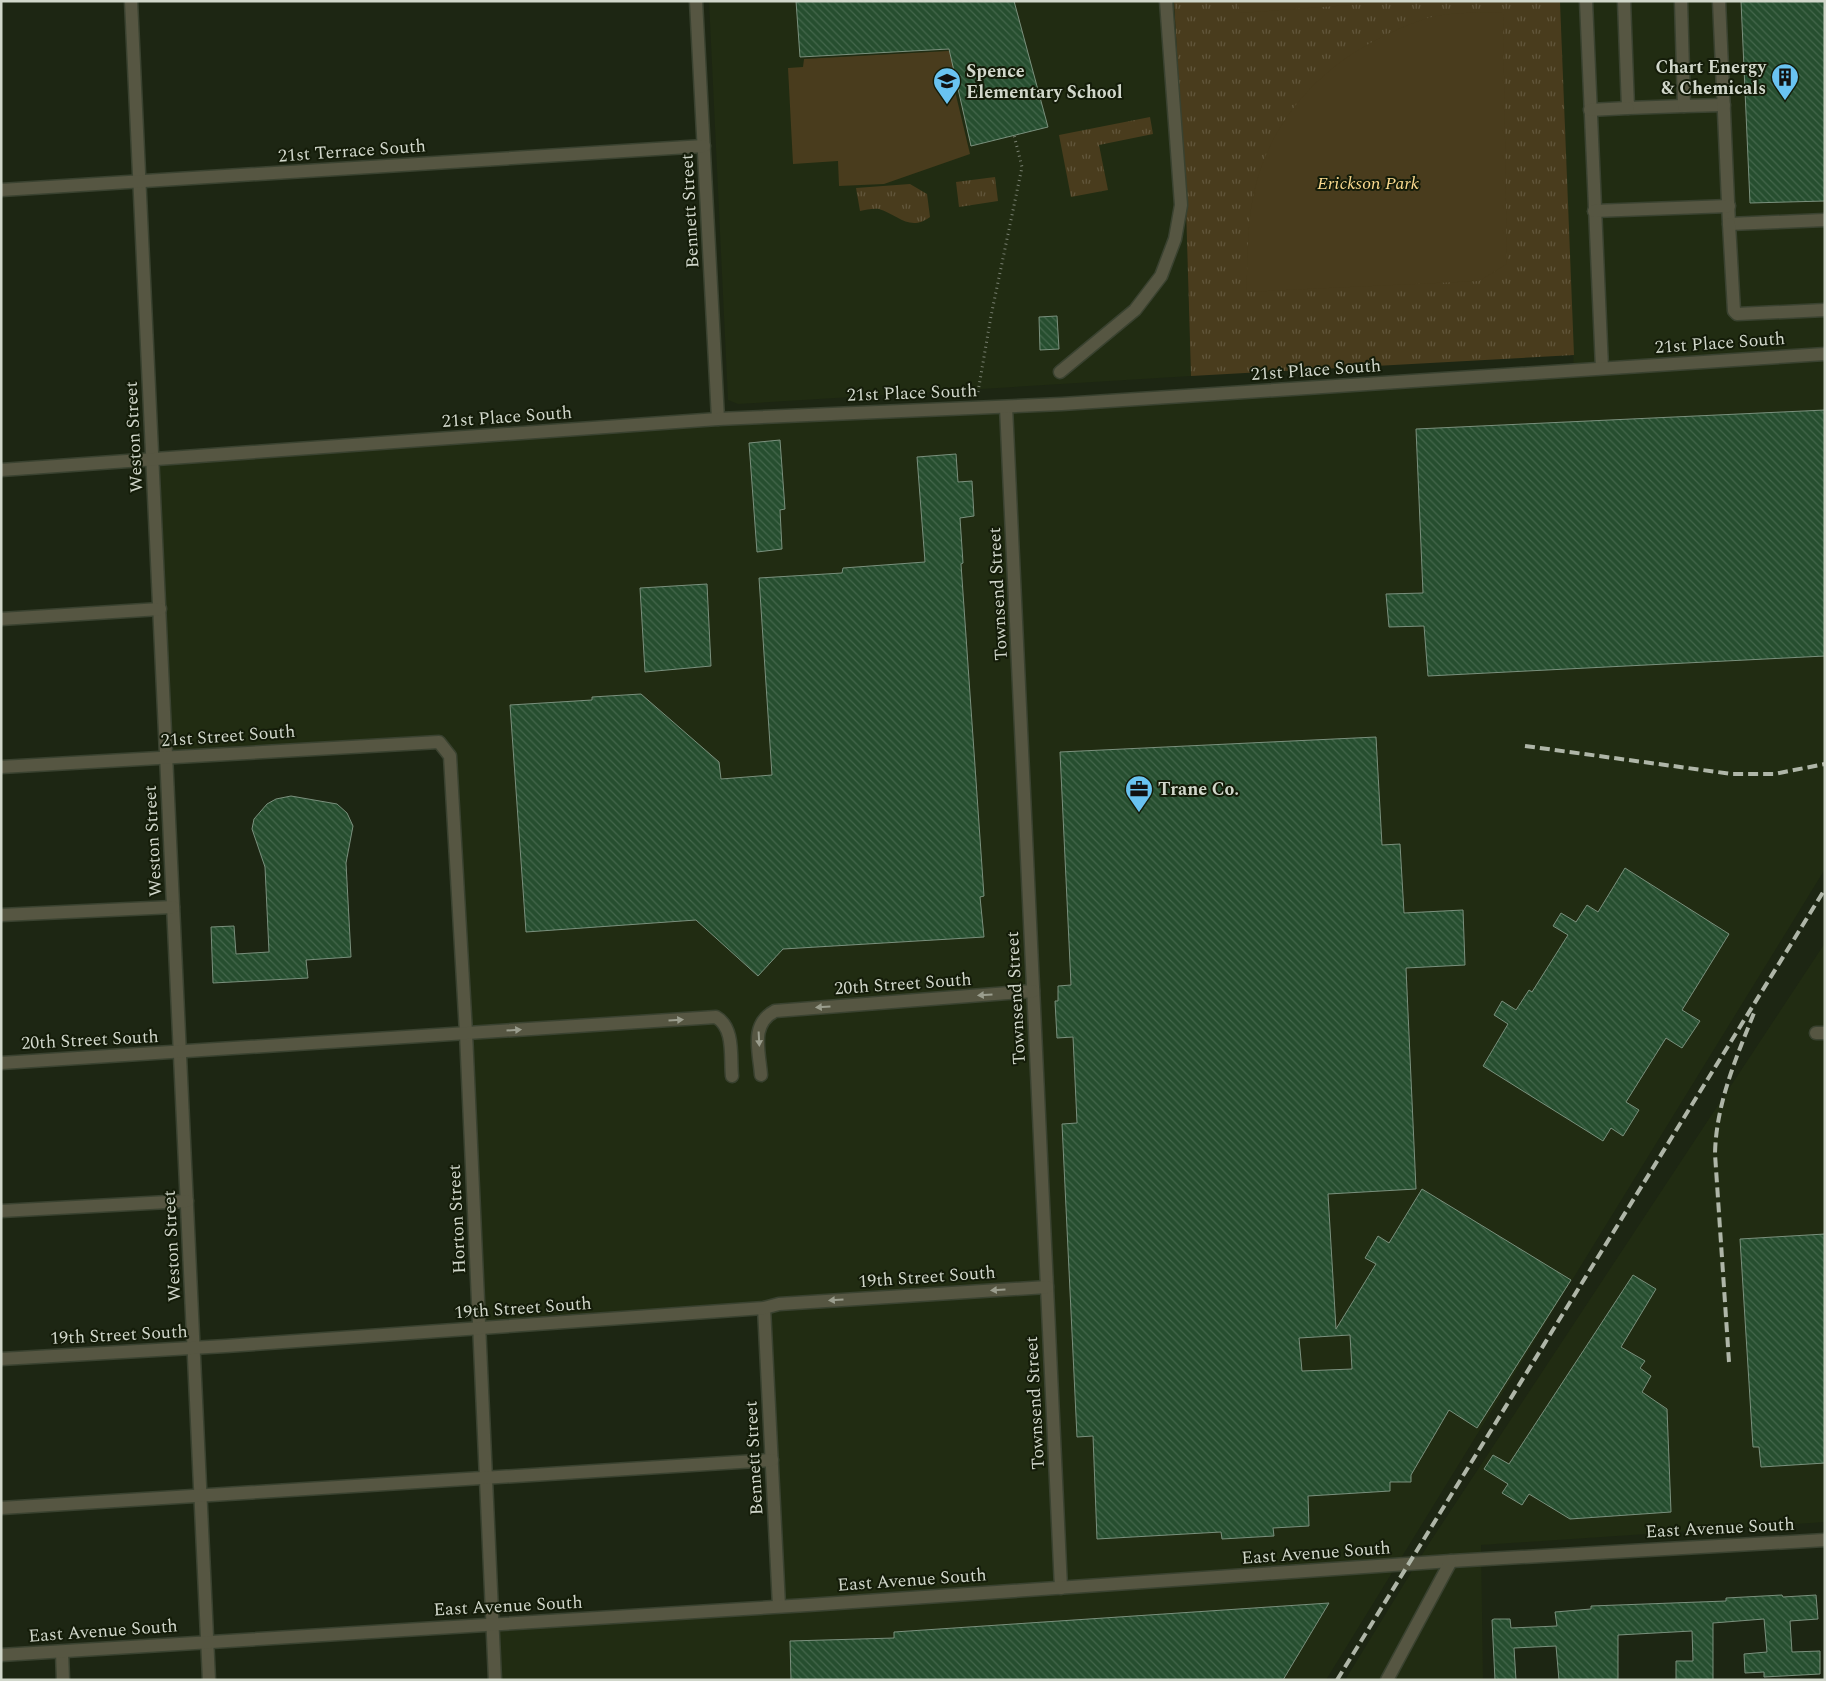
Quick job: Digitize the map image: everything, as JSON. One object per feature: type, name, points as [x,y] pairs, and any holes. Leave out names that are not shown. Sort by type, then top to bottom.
[{"type":"street","name":"Weston Street","points":[[131,1],[209,1680]]},
{"type":"street","name":"Bennett Street","points":[[696,1],[718,419]]},
{"type":"street","points":[[1060,372],[1135,310],[1161,276],[1175,239],[1181,205],[1166,1]]},
{"type":"street","points":[[1586,1],[1602,368]]},
{"type":"street","points":[[1624,1],[1628,108]]},
{"type":"street","points":[[1681,1],[1684,106]]},
{"type":"street","points":[[1719,1],[1734,311],[1737,314],[1825,310]]},
{"type":"street","points":[[1590,110],[1724,105]]},
{"type":"street","name":"21st Terrace South","points":[[1,190],[140,183],[704,146]]},
{"type":"street","points":[[1594,211],[1729,206]]},
{"type":"street","points":[[1729,224],[1825,220]]},
{"type":"street","name":"21st Place South","points":[[1,470],[718,419],[1006,407],[1825,354]]},
{"type":"street","name":"Townsend Street","points":[[1006,407],[1061,1588]]},
{"type":"street","points":[[1,619],[160,609]]},
{"type":"street","name":"21st Street South","points":[[1,767],[438,742],[450,756]]},
{"type":"street","name":"Horton Street","points":[[450,756],[466,1033],[495,1680]]},
{"type":"street","points":[[1,916],[173,907]]},
{"type":"street","name":"20th Street South","points":[[761,1074],[758,1028],[764,1017],[774,1011],[1034,991]]},
{"type":"street","points":[[466,1033],[716,1017],[723,1021],[728,1029],[732,1076]]},
{"type":"street","name":"20th Street South","points":[[1,1063],[466,1033]]},
{"type":"street","points":[[1,1211],[187,1202]]},
{"type":"street","name":"19th Street South","points":[[1,1359],[480,1329],[764,1308],[779,1304],[1047,1287]]},
{"type":"street","name":"Bennett Street","points":[[764,1308],[779,1606]]},
{"type":"street","points":[[1,1508],[486,1476],[772,1460]]},
{"type":"street","name":"East Avenue South","points":[[1,1656],[1451,1561],[1825,1540]]},
{"type":"street","points":[[1387,1680],[1451,1561]]},
{"type":"street","points":[[62,1652],[63,1680]]},
{"type":"path","points":[[978,408],[978,384],[1022,167],[1014,135]]},
{"type":"shaded area","name":"Spence Elementary School","points":[[709,1],[1174,1],[1186,208],[1191,376],[738,404],[728,400]]},
{"type":"shaded area","name":"Trane Co.","points":[[1560,1],[1825,1],[1825,869],[1326,1680],[495,1680],[493,1624],[779,1606],[764,1309],[479,1329],[450,756],[438,742],[167,757],[153,460],[718,419],[1574,376]]},
{"type":"shaded area","points":[[1825,943],[1825,1522],[1481,1545],[1483,1680],[1345,1680],[1428,1545]]},
{"type":"green space","name":"Erickson Park","points":[[1174,1],[1560,1],[1574,355],[1191,376],[1186,208]]},
{"type":"green space","points":[[1239,1],[1406,1],[1239,13]]},
{"type":"green space","points":[[1503,12],[1507,264],[1479,281],[1246,292],[1250,219],[1257,179],[1267,152],[1281,127],[1297,104],[1316,83],[1338,64],[1362,48],[1388,34],[1421,20],[1442,15]]},
{"type":"green space","points":[[966,50],[967,65],[950,70],[970,154],[884,184],[839,186],[838,161],[793,164],[788,68],[803,67],[804,59]]},
{"type":"green space","points":[[1150,117],[1153,134],[1099,145],[1108,190],[1071,197],[1059,135]]},
{"type":"green space","points":[[995,177],[998,201],[959,207],[956,182]]},
{"type":"green space","points":[[910,184],[927,194],[930,217],[923,221],[910,223],[879,209],[860,211],[856,188]]},
{"type":"building","points":[[796,1],[1014,1],[1048,127],[971,146],[949,49],[800,57]]},
{"type":"building","name":"Chart Energy & Chemicals","points":[[1741,1],[1825,1],[1825,201],[1750,203]]},
{"type":"building","points":[[1057,316],[1059,349],[1040,350],[1039,317]]},
{"type":"building","points":[[1825,410],[1825,656],[1428,676],[1424,626],[1389,627],[1386,594],[1423,593],[1416,429]]},
{"type":"building","points":[[780,440],[785,509],[780,510],[782,549],[757,552],[749,443]]},
{"type":"building","points":[[956,454],[958,482],[972,481],[974,516],[960,518],[963,563],[961,564],[984,896],[980,897],[984,937],[783,949],[758,976],[696,920],[526,932],[510,705],[592,700],[592,697],[641,694],[719,762],[721,779],[772,775],[759,578],[842,573],[843,568],[925,562],[917,457]]},
{"type":"building","points":[[707,584],[711,666],[645,672],[640,588]]},
{"type":"building","points":[[1376,737],[1382,845],[1400,844],[1404,913],[1463,910],[1465,965],[1406,968],[1416,1189],[1328,1194],[1336,1329],[1376,1264],[1365,1258],[1378,1236],[1389,1243],[1422,1189],[1571,1280],[1477,1428],[1449,1410],[1411,1475],[1411,1482],[1390,1482],[1390,1491],[1308,1496],[1309,1526],[1273,1528],[1274,1536],[1222,1539],[1221,1532],[1097,1539],[1093,1436],[1077,1437],[1062,1124],[1077,1123],[1073,1037],[1057,1038],[1055,1001],[1058,1001],[1058,986],[1071,985],[1060,752]],"holes":[[[1350,1335],[1352,1369],[1302,1371],[1299,1338]]]},
{"type":"building","points":[[291,796],[337,804],[347,813],[353,826],[346,863],[351,957],[306,960],[308,978],[213,983],[211,927],[234,926],[236,954],[269,952],[265,867],[252,829],[254,819],[267,804],[276,799]]},
{"type":"building","points":[[1625,868],[1729,934],[1682,1010],[1700,1021],[1682,1048],[1666,1038],[1626,1102],[1639,1110],[1623,1136],[1611,1128],[1603,1141],[1483,1066],[1508,1024],[1494,1015],[1502,1001],[1516,1010],[1529,990],[1532,992],[1568,935],[1553,926],[1561,913],[1576,922],[1587,905],[1598,912]]},
{"type":"building","points":[[1825,1234],[1825,1463],[1761,1467],[1759,1447],[1753,1447],[1740,1239]]},
{"type":"building","points":[[1633,1275],[1656,1289],[1621,1347],[1645,1361],[1640,1368],[1651,1376],[1642,1392],[1667,1409],[1671,1512],[1570,1519],[1529,1494],[1522,1505],[1502,1493],[1508,1484],[1484,1469],[1493,1455],[1509,1464]]},
{"type":"building","points":[[1782,1595],[1783,1597],[1816,1595],[1818,1619],[1790,1621],[1792,1652],[1820,1651],[1820,1674],[1764,1677],[1764,1672],[1745,1673],[1744,1654],[1767,1652],[1764,1619],[1713,1623],[1713,1680],[1676,1680],[1676,1661],[1693,1661],[1692,1631],[1618,1635],[1618,1680],[1559,1680],[1556,1646],[1514,1648],[1516,1680],[1495,1680],[1492,1620],[1494,1619],[1510,1619],[1511,1628],[1557,1626],[1555,1612],[1591,1609],[1591,1606],[1726,1601],[1726,1598]]},
{"type":"building","points":[[1329,1603],[1283,1680],[791,1680],[790,1641],[894,1638],[894,1632]]},
{"type":"railway","points":[[1525,746],[1732,774],[1774,774],[1825,764]]},
{"type":"railway","points":[[1337,1680],[1825,889]]},
{"type":"railway","points":[[1729,1362],[1715,1154],[1716,1135],[1728,1082],[1754,1013]]},
{"type":"place","name":"Chart Energy & Chemicals","points":[[1785,101]]},
{"type":"place","name":"Spence Elementary School","points":[[947,105]]},
{"type":"place","name":"Trane Co.","points":[[1139,813]]}]
